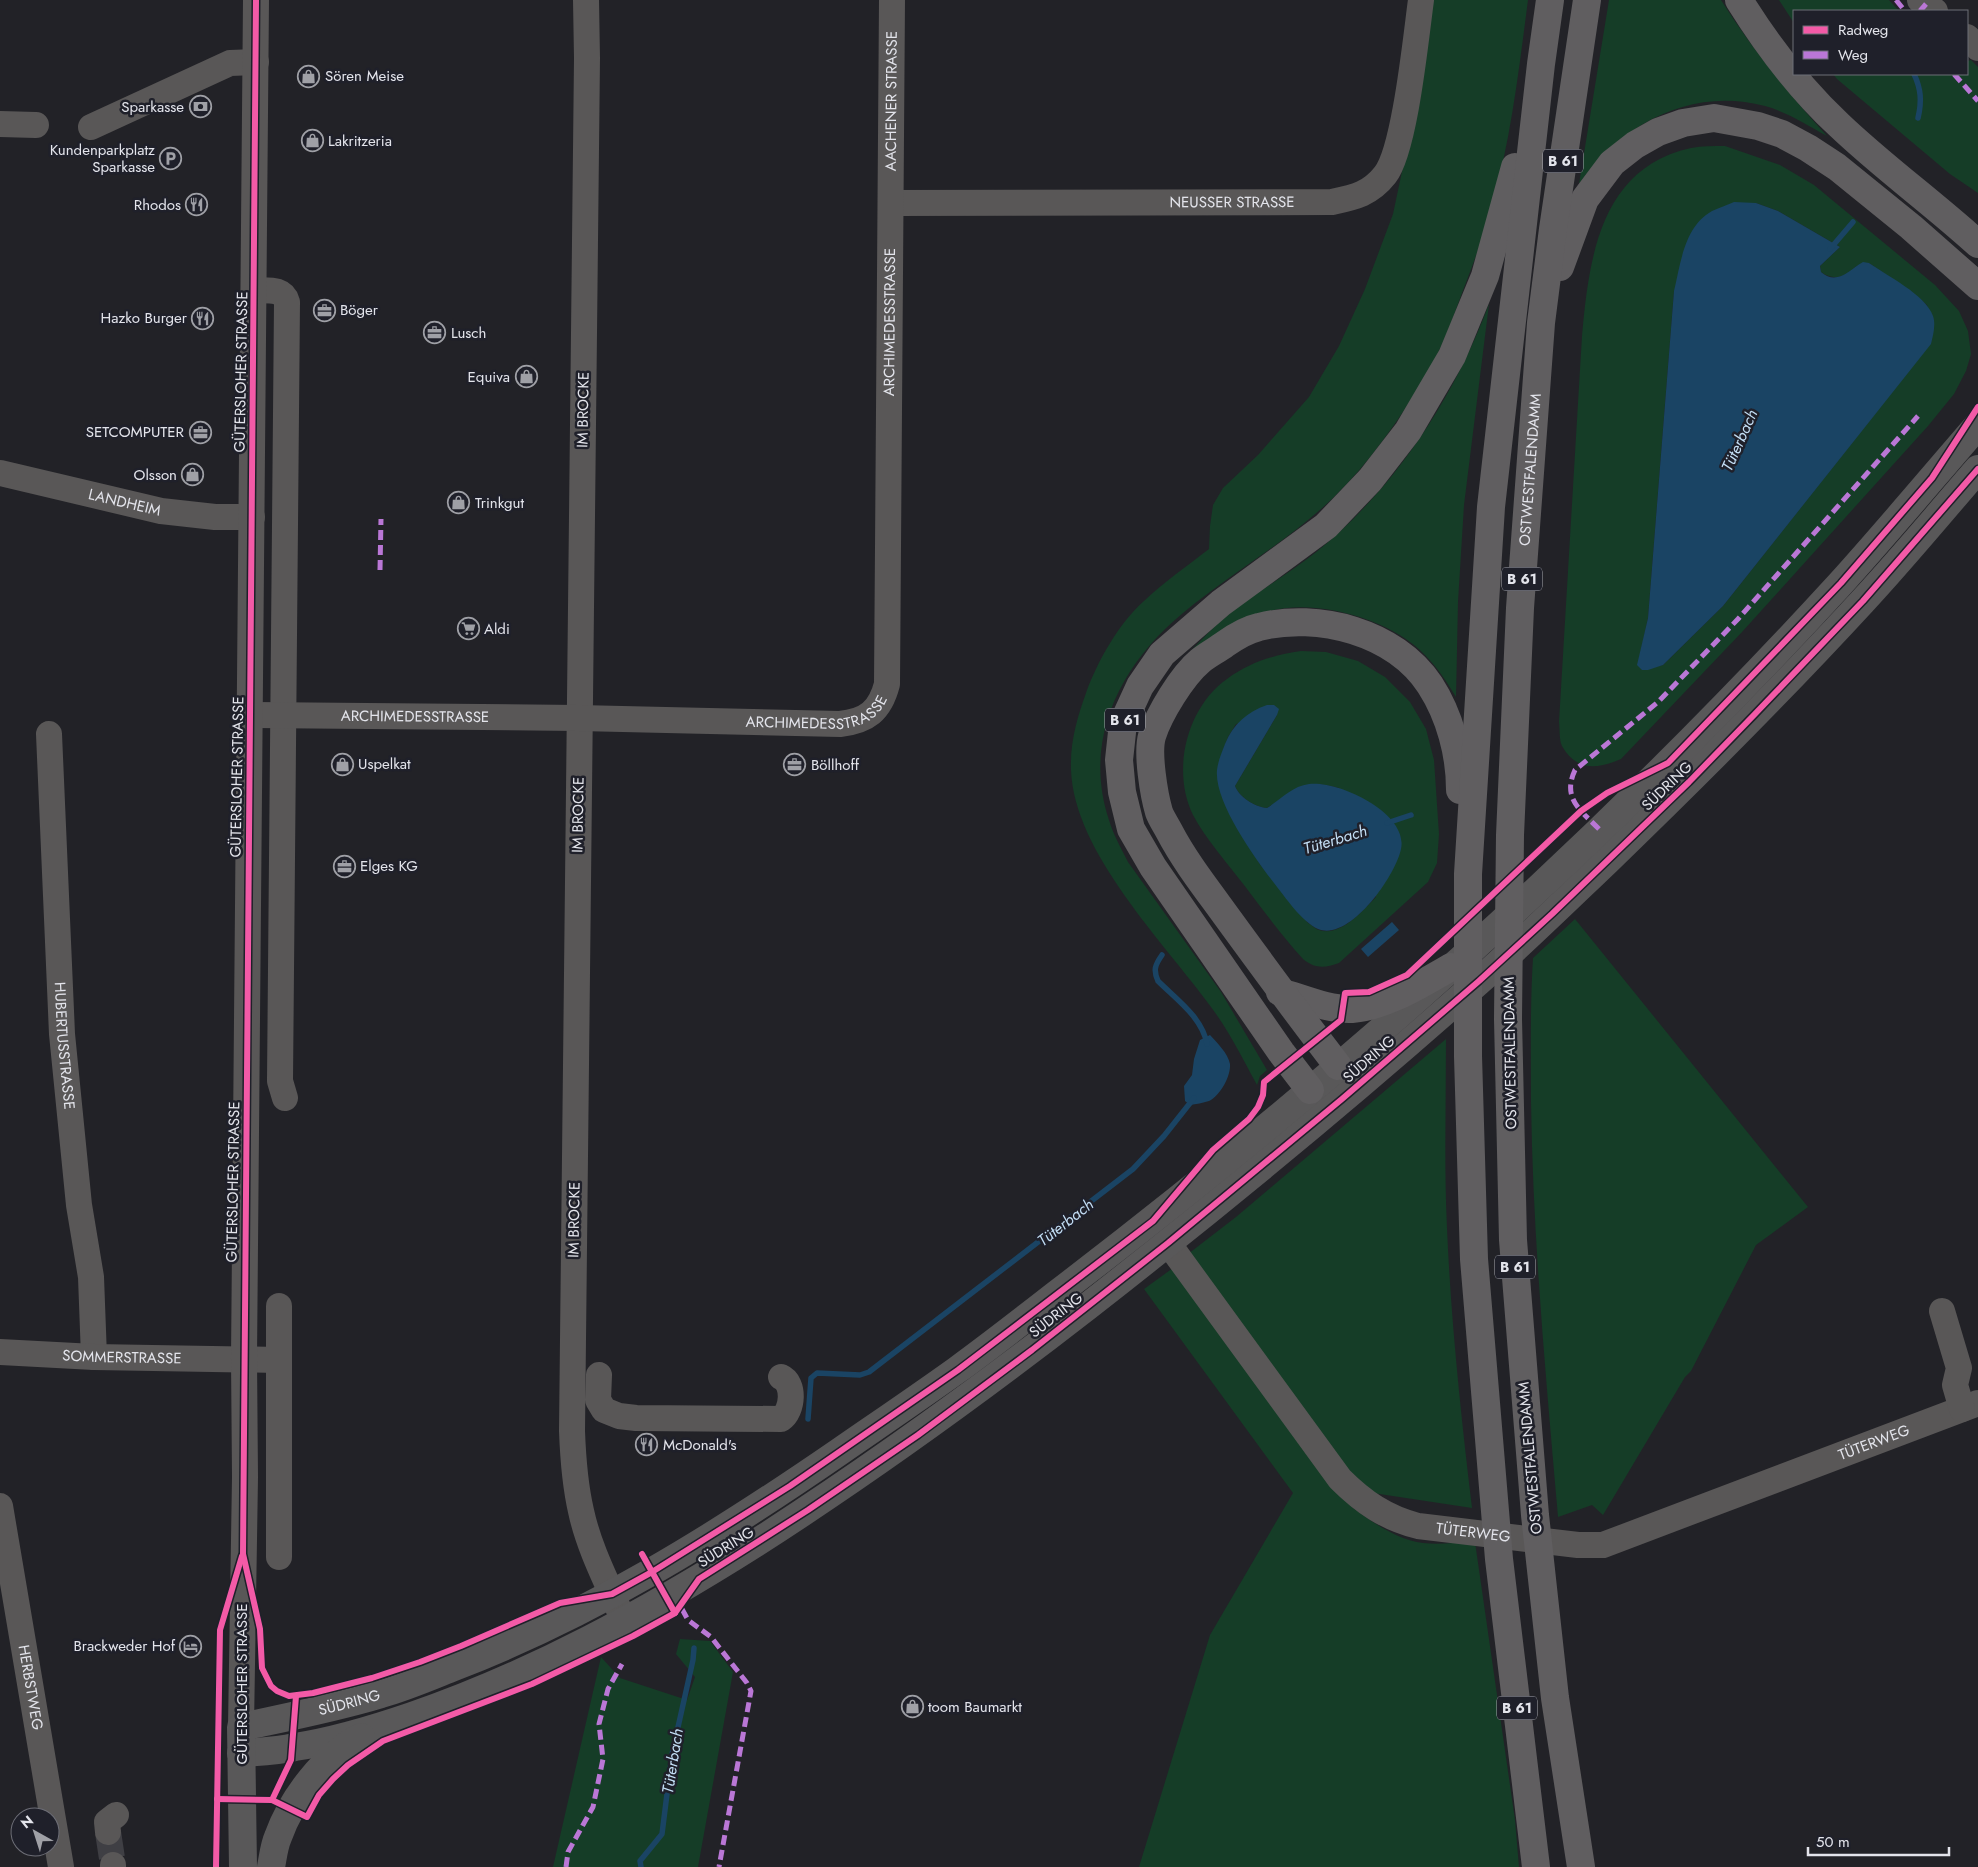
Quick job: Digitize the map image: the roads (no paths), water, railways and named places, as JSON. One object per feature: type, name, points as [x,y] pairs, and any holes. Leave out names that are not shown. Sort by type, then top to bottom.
[{"type":"highway","name":"OSTWESTFALENDAMM","points":[[1535,1863],[1494,1510],[1474,1259],[1468,1056],[1468,874],[1491,506],[1541,64],[1550,0]]},
{"type":"highway","name":"OSTWESTFALENDAMM","points":[[1580,1860],[1555,1698],[1539,1563],[1513,1240],[1508,1019],[1510,835],[1520,608],[1541,323],[1587,0]]},
{"type":"highway","points":[[1739,0],[1773,51],[1804,89],[1838,125],[1978,244]]},
{"type":"highway","name":"B 61","points":[[1310,1090],[1153,867],[1131,829],[1122,792],[1119,760],[1123,723],[1140,686],[1162,654],[1221,603],[1326,526],[1370,480],[1408,430],[1452,356],[1485,276],[1541,64]]},
{"type":"highway","points":[[1541,323],[1577,216],[1585,199],[1612,163],[1635,144],[1658,132],[1683,124],[1714,118],[1758,126],[1782,134],[1808,148],[1837,167],[1911,227],[1978,286]]},
{"type":"highway","points":[[1954,222],[1978,234]]},
{"type":"highway","points":[[1338,1066],[1280,992],[1182,854],[1160,814],[1152,776],[1152,737],[1170,698],[1199,662],[1237,636],[1258,627],[1299,622],[1336,625],[1375,639],[1408,660],[1430,685],[1445,716],[1454,742],[1460,773],[1460,813],[1468,874]]},
{"type":"highway","points":[[1280,992],[1326,1006],[1352,1009],[1373,1005],[1396,996],[1452,967]]},
{"type":"main road","name":"SÜDRING","points":[[241,1727],[343,1704],[411,1684],[520,1640],[652,1572],[774,1496],[958,1370],[1153,1221],[1310,1090],[1452,967],[1668,763],[1726,704],[1841,583],[1978,425]]},
{"type":"main road","name":"SÜDRING","points":[[240,1753],[293,1748],[341,1738],[385,1725],[484,1690],[566,1652],[624,1621],[741,1552],[918,1435],[1032,1350],[1168,1243],[1342,1099],[1480,981],[1689,782],[1863,601],[1978,469]]},
{"type":"main road","points":[[1310,1090],[1342,1099],[1338,1066]]},
{"type":"main road","points":[[271,1867],[277,1838],[296,1799],[314,1775],[347,1746],[385,1725]]},
{"type":"main road","name":"GÜTERSLOHER STRASSE","points":[[241,1727],[243,1867]]},
{"type":"street","name":"GÜTERSLOHER STRASSE","points":[[241,1727],[245,1477],[244,1359],[256,0]]},
{"type":"street","name":"IM BROCKE","points":[[586,0],[587,87],[572,1450],[581,1512],[624,1621]]},
{"type":"street","name":"AACHENER STRASSE","points":[[891,203],[892,0]]},
{"type":"street","name":"NEUSSER STRASSE","points":[[891,203],[1332,202],[1360,196],[1374,187],[1387,174],[1396,152],[1421,0]]},
{"type":"street","points":[[1920,0],[1935,10]]},
{"type":"street","points":[[1968,38],[1978,48]]},
{"type":"street","points":[[91,127],[230,63],[256,62]]},
{"type":"street","points":[[0,124],[36,125]]},
{"type":"street","name":"ARCHIMEDESSTRASSE","points":[[250,715],[579,718],[840,724],[867,718],[882,701],[888,684],[891,203]]},
{"type":"street","points":[[254,290],[281,292],[287,302],[280,1081],[285,1098]]},
{"type":"street","name":"LANDHEIM","points":[[0,473],[161,510],[215,517],[252,517]]},
{"type":"street","name":"HUBERTUSSTRASSE","points":[[49,734],[62,1034],[79,1205],[91,1277],[94,1357]]},
{"type":"street","points":[[247,1006],[282,1007]]},
{"type":"street","name":"TÜTERWEG","points":[[1168,1243],[1340,1479],[1377,1510],[1403,1522],[1418,1526],[1578,1545],[1603,1546],[1970,1406]]},
{"type":"street","points":[[279,1306],[279,1557]]},
{"type":"street","points":[[1942,1311],[1959,1368],[1954,1386],[1970,1406]]},
{"type":"street","name":"SOMMERSTRASSE","points":[[0,1352],[94,1357],[279,1360]]},
{"type":"street","points":[[599,1375],[598,1400],[604,1410],[619,1416],[636,1418],[781,1419],[785,1416],[790,1404],[790,1385],[787,1379],[781,1377]]},
{"type":"street","points":[[245,1477],[279,1478]]},
{"type":"street","name":"HERBSTWEG","points":[[0,1506],[61,1867]]},
{"type":"water","points":[[1734,202],[1756,203],[1778,211],[1840,247],[1820,266],[1821,272],[1827,276],[1838,277],[1863,262],[1869,263],[1895,280],[1914,293],[1929,308],[1934,319],[1933,334],[1931,344],[1723,606],[1663,665],[1642,670],[1637,665],[1648,618],[1674,291],[1685,246],[1695,226],[1712,211]]},
{"type":"water","points":[[1267,705],[1274,705],[1279,709],[1235,786],[1244,798],[1253,804],[1267,808],[1292,790],[1303,785],[1322,784],[1337,787],[1369,801],[1394,823],[1401,836],[1401,849],[1397,860],[1381,889],[1370,904],[1344,926],[1331,930],[1318,929],[1306,921],[1294,909],[1237,829],[1222,798],[1217,770],[1228,737],[1232,730],[1247,715]]},
{"type":"water","points":[[1392,922],[1399,930],[1368,957],[1361,949]]},
{"type":"water","points":[[1210,1035],[1227,1056],[1230,1064],[1229,1074],[1217,1095],[1207,1102],[1190,1105],[1185,1101],[1184,1086],[1192,1075],[1194,1059],[1200,1040]]},
{"type":"waterway","name":"Tüterbach","points":[[1914,75],[1920,95],[1918,118]]},
{"type":"waterway","name":"Tüterbach","points":[[1830,249],[1853,222]]},
{"type":"waterway","name":"Tüterbach","points":[[1387,823],[1411,815]]},
{"type":"waterway","name":"Tüterbach","points":[[1162,955],[1155,968],[1158,981],[1194,1017],[1200,1025],[1207,1044]]},
{"type":"waterway","name":"Tüterbach","points":[[808,1419],[811,1378],[817,1373],[860,1375],[869,1372],[1133,1169],[1164,1136],[1194,1098]]},
{"type":"waterway","name":"Tüterbach","points":[[641,1867],[640,1861],[662,1834],[672,1754],[694,1648]]},
{"type":"tunnel","points":[[108,1832],[113,1865]]},
{"type":"place","name":"Sören Meise","points":[[309,76]]},
{"type":"place","name":"Sparkasse","points":[[200,107]]},
{"type":"place","name":"Lakritzeria","points":[[312,141]]},
{"type":"place","name":"Kundenparkplatz Sparkasse","points":[[171,159]]},
{"type":"place","name":"Rhodos","points":[[197,205]]},
{"type":"place","name":"Böger","points":[[324,310]]},
{"type":"place","name":"Hazko Burger","points":[[203,318]]},
{"type":"place","name":"Lusch","points":[[435,333]]},
{"type":"place","name":"Equiva","points":[[526,377]]},
{"type":"place","name":"SETCOMPUTER","points":[[200,432]]},
{"type":"place","name":"Olsson","points":[[193,475]]},
{"type":"place","name":"Trinkgut","points":[[459,503]]},
{"type":"place","name":"Aldi","points":[[468,629]]},
{"type":"place","name":"Uspelkat","points":[[342,764]]},
{"type":"place","name":"Böllhoff","points":[[795,765]]},
{"type":"place","name":"Elges KG","points":[[344,866]]},
{"type":"place","name":"McDonald's","points":[[647,1445]]},
{"type":"place","name":"Brackweder Hof","points":[[191,1646]]},
{"type":"place","name":"toom Baumarkt","points":[[912,1707]]}]
